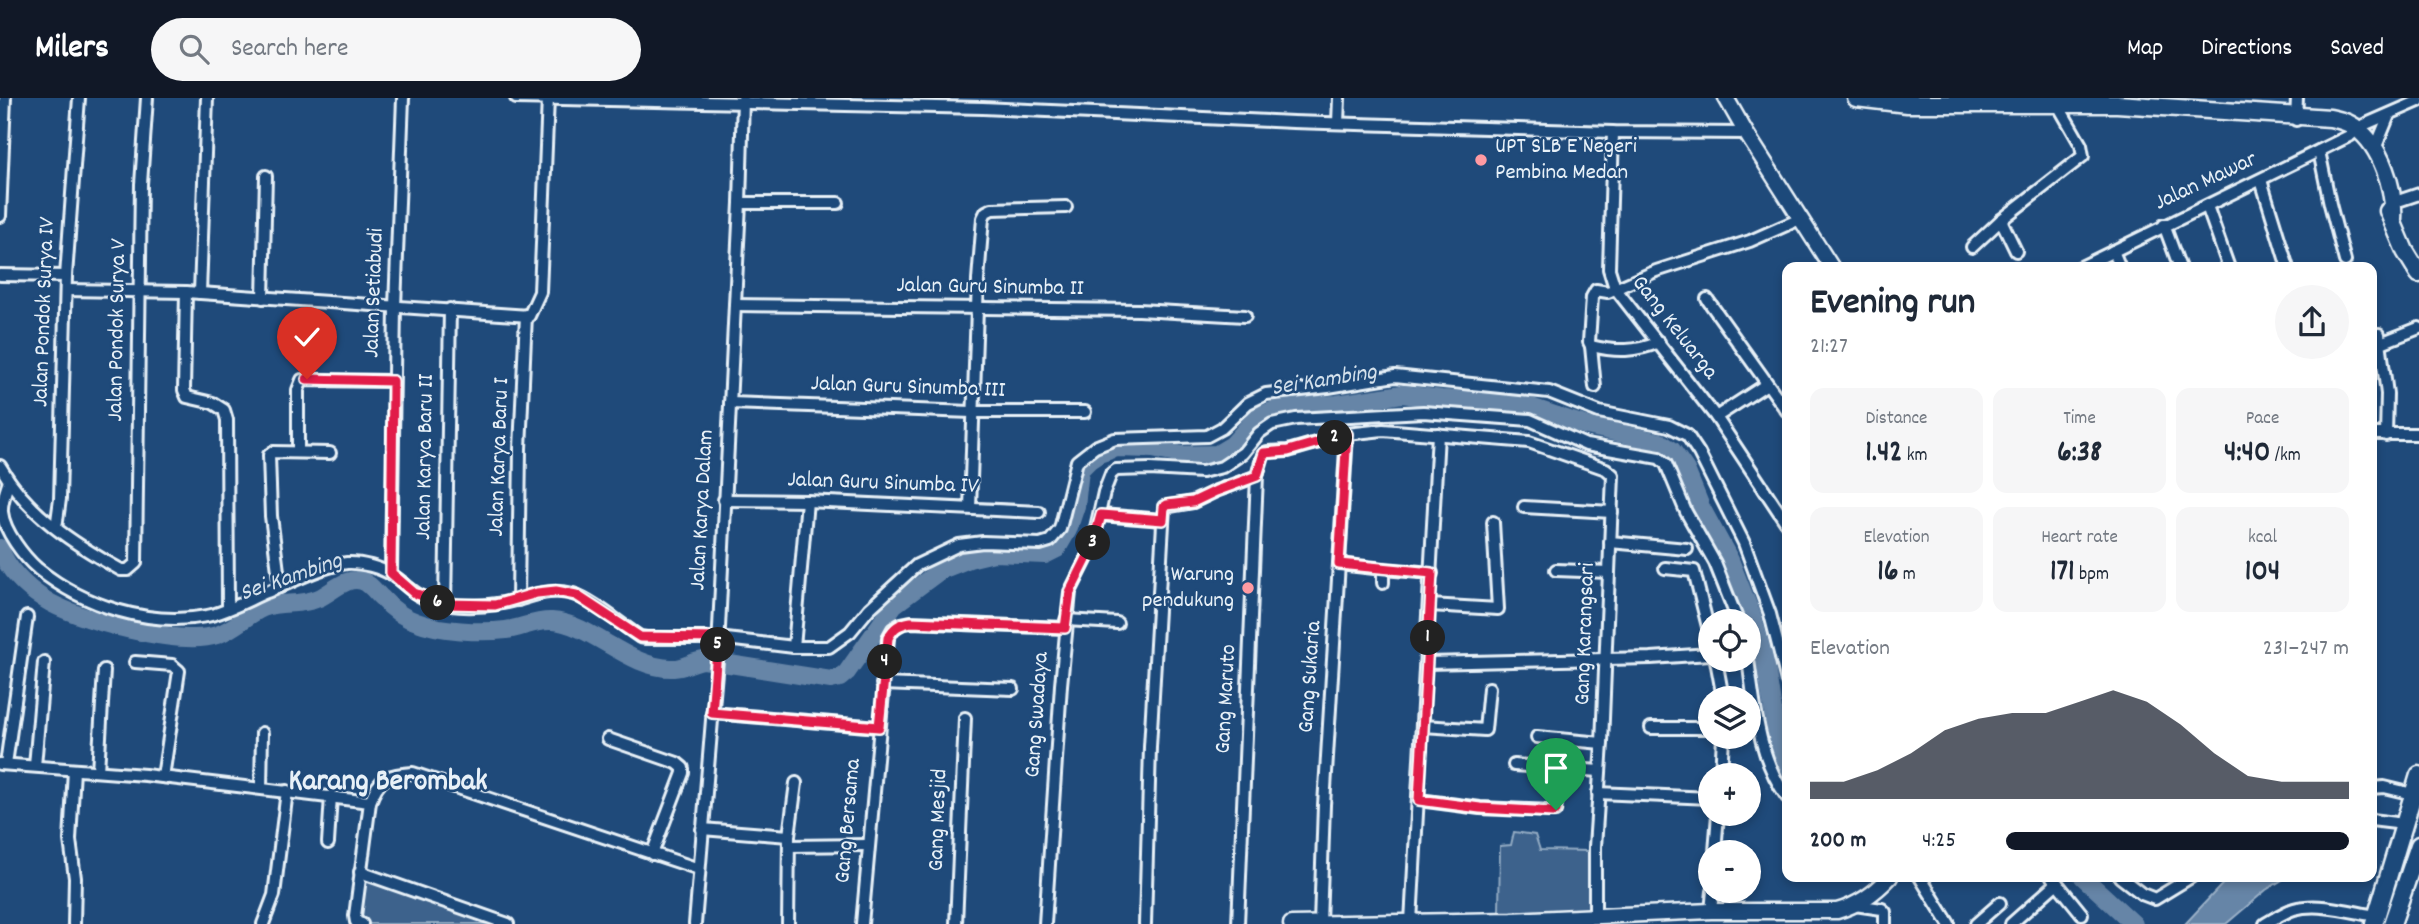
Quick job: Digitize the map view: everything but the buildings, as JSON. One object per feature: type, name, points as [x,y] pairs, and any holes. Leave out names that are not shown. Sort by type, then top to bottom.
[{"type":"highway","points":[[1856,98],[1907,104],[2058,105],[2115,101],[2192,103],[2295,112],[2354,131],[2375,149],[2384,170],[2405,251],[2419,274]]},
{"type":"highway","points":[[2354,131],[2370,157],[2393,211]]},
{"type":"highway","points":[[2376,915],[2419,775]]},
{"type":"highway","points":[[2394,920],[2419,846]]},
{"type":"main road","points":[[1726,98],[1828,262]]},
{"type":"main road","points":[[1291,924],[1512,922],[1703,915],[1757,917],[1837,911],[1870,896],[1885,882]]},
{"type":"street","points":[[0,216],[5,98]]},
{"type":"street","name":"Jalan Pondok Surya IV","points":[[56,528],[60,499],[66,276],[79,98]]},
{"type":"street","name":"Jalan Pondok Surya V","points":[[56,528],[75,545],[121,570],[128,570],[136,563],[141,184],[147,98]]},
{"type":"street","points":[[200,293],[207,98]]},
{"type":"street","name":"Jalan Setiabudi","points":[[391,573],[393,381],[403,98]]},
{"type":"street","points":[[516,98],[1004,104],[1338,123],[1613,132],[1746,133]]},
{"type":"street","points":[[1338,123],[1339,98]]},
{"type":"street","points":[[66,290],[186,292],[529,316],[540,292],[548,99]]},
{"type":"street","name":"Jalan Mawar","points":[[2091,262],[2261,180],[2419,99]]},
{"type":"street","name":"Jalan Karya Dalam","points":[[695,924],[718,643],[743,101]]},
{"type":"street","points":[[1972,247],[2001,220],[2082,156],[2081,145],[2058,105]]},
{"type":"street","points":[[2375,149],[2389,116]]},
{"type":"street","name":"Gang Keluarga","points":[[1613,132],[1609,269],[1615,288],[1716,418],[1782,517]]},
{"type":"street","points":[[2319,151],[2329,204],[2346,261]]},
{"type":"street","points":[[263,298],[266,176]]},
{"type":"street","points":[[2261,180],[2286,262]]},
{"type":"street","points":[[2393,211],[2419,194]]},
{"type":"street","points":[[740,203],[838,203]]},
{"type":"street","points":[[2207,206],[2227,262]]},
{"type":"street","points":[[970,508],[982,222],[986,212],[996,208],[1066,207]]},
{"type":"street","points":[[1595,387],[1590,342],[1592,297],[1596,290],[1608,292],[1656,271],[1751,241],[1800,219]]},
{"type":"street","points":[[2001,220],[2016,251]]},
{"type":"street","points":[[2164,225],[2178,262]]},
{"type":"street","points":[[2113,251],[2118,262]]},
{"type":"street","points":[[0,275],[66,276]]},
{"type":"street","points":[[186,292],[184,390],[187,397],[213,403],[224,410],[228,420],[228,608]]},
{"type":"street","points":[[1707,299],[1782,404]]},
{"type":"street","name":"Jalan Guru Sinumba II","points":[[735,305],[1139,310],[1245,316]]},
{"type":"street","name":"Jalan Karya Baru II","points":[[445,604],[450,309]]},
{"type":"street","name":"Jalan Karya Baru I","points":[[518,600],[520,449],[526,315]]},
{"type":"street","points":[[2386,435],[2387,394],[2380,338],[2419,328]]},
{"type":"street","points":[[1591,346],[1611,351],[1641,350],[1659,342]]},
{"type":"street","points":[[9,481],[2,514],[24,557],[43,573],[89,601],[108,608],[156,618],[205,616],[347,563],[391,573],[414,593],[445,604],[495,605],[537,593],[556,591],[576,595],[640,637],[829,647],[850,632],[869,609],[917,565],[959,545],[983,542],[1040,544],[1050,541],[1060,529],[1077,461],[1095,447],[1115,439],[1207,436],[1222,428],[1248,403],[1266,394],[1395,376],[1549,392],[1599,412],[1681,430],[1699,453],[1744,543],[1770,614],[1782,661]]},
{"type":"street","points":[[298,452],[298,390],[302,380],[393,381]]},
{"type":"street","points":[[1716,418],[1767,384]]},
{"type":"street","name":"Jalan Guru Sinumba III","points":[[730,403],[972,412],[1085,412]]},
{"type":"street","name":"Gang Swadaya","points":[[1045,924],[1070,592],[1091,550],[1101,515],[1104,492],[1113,471],[1150,469],[1202,472],[1222,467],[1243,453],[1259,433],[1272,424],[1296,419],[1423,412],[1492,415],[1530,420],[1586,445],[1659,458],[1666,464],[1733,609]]},
{"type":"street","points":[[1145,924],[1150,747],[1164,507],[1193,502],[1257,476],[1264,453],[1288,451],[1347,434],[1383,430],[1438,434],[1411,922]]},
{"type":"street","name":"Gang Sukaria","points":[[1320,923],[1324,805],[1347,434]]},
{"type":"street","name":"Gang Karangsari","points":[[1438,434],[1540,445],[1606,469],[1613,475],[1595,848],[1603,917]]},
{"type":"street","points":[[2377,434],[2419,434]]},
{"type":"street","points":[[280,587],[269,455],[273,452],[330,453]]},
{"type":"street","points":[[0,466],[31,507],[56,528]]},
{"type":"street","name":"Gang Maruto","points":[[1238,924],[1257,476]]},
{"type":"street","name":"Jalan Guru Sinumba IV","points":[[724,500],[807,501],[1039,512]]},
{"type":"street","points":[[794,647],[807,501]]},
{"type":"street","points":[[1524,507],[1612,512]]},
{"type":"street","points":[[1101,515],[1163,520]]},
{"type":"street","points":[[1430,605],[1498,609],[1493,522]]},
{"type":"street","points":[[1610,542],[1687,549]]},
{"type":"street","points":[[1339,564],[1432,573]]},
{"type":"street","points":[[1665,568],[1694,571],[1704,609]]},
{"type":"street","points":[[1383,583],[1384,569]]},
{"type":"street","points":[[1556,570],[1609,572]]},
{"type":"street","points":[[27,617],[3,764],[163,777],[370,802]]},
{"type":"street","name":"Gang Bersama","points":[[862,924],[882,684],[888,638],[893,629],[911,622],[1066,624]]},
{"type":"street","points":[[1066,624],[1117,623]]},
{"type":"street","points":[[1427,663],[1698,655]]},
{"type":"street","points":[[36,766],[44,662]]},
{"type":"street","points":[[135,662],[172,665],[179,671],[163,777]]},
{"type":"street","points":[[98,771],[104,670]]},
{"type":"street","points":[[1750,672],[1763,745],[1771,771],[1782,789]]},
{"type":"street","points":[[882,684],[1013,689]]},
{"type":"street","points":[[1423,726],[1485,730],[1489,688]]},
{"type":"street","points":[[712,713],[879,727]]},
{"type":"street","name":"Gang Mesjid","points":[[956,924],[964,718]]},
{"type":"street","points":[[1651,728],[1698,728]]},
{"type":"street","points":[[261,788],[262,733]]},
{"type":"street","points":[[1537,737],[1602,743]]},
{"type":"street","points":[[608,739],[677,763],[682,768],[683,773],[652,854]]},
{"type":"street","points":[[1514,765],[1600,771]]},
{"type":"street","points":[[1419,800],[1480,808],[1555,811],[1561,768]]},
{"type":"street","points":[[74,770],[70,840],[75,878],[74,924]]},
{"type":"street","points":[[362,924],[356,922],[355,916],[370,802],[382,780],[396,775],[413,774],[699,869]]},
{"type":"street","points":[[788,924],[789,841],[796,783]]},
{"type":"street","points":[[2377,788],[2413,794]]},
{"type":"street","points":[[263,924],[274,895],[287,791]]},
{"type":"street","points":[[1598,793],[1698,797]]},
{"type":"street","points":[[328,843],[331,796]]},
{"type":"street","points":[[2377,822],[2402,832]]},
{"type":"street","points":[[702,829],[789,841],[867,845]]},
{"type":"street","points":[[360,872],[508,924]]},
{"type":"street","points":[[1923,882],[1950,924]]},
{"type":"street","points":[[2011,924],[2053,882]]},
{"type":"street","points":[[2057,882],[2082,914]]},
{"type":"street","points":[[2126,882],[2151,899],[2158,898],[2183,882]]},
{"type":"street","points":[[1976,924],[2000,903]]},
{"type":"street","points":[[1855,905],[1882,909],[1885,912],[1885,924]]},
{"type":"street","points":[[2265,924],[2293,909],[2302,908],[2376,915]]},
{"type":"shaded area","points":[[1514,832],[1535,835],[1540,850],[1591,851],[1592,911],[1499,915],[1500,846],[1511,845]]},
{"type":"shaded area","points":[[361,874],[504,924],[366,924],[357,921]]},
{"type":"shaded area","points":[[2224,882],[2279,882],[2226,924],[2185,924]]},
{"type":"waterway","name":"Sei Kambing","points":[[0,548],[18,577],[44,599],[103,623],[155,634],[201,638],[217,635],[263,608],[311,601],[356,580],[368,584],[403,615],[437,627],[496,631],[552,621],[581,629],[626,655],[658,667],[678,668],[704,660],[831,680],[840,678],[847,672],[894,605],[941,570],[994,553],[1045,555],[1057,549],[1068,530],[1076,506],[1080,470],[1099,454],[1117,448],[1153,449],[1182,455],[1217,454],[1232,445],[1257,417],[1283,407],[1337,404],[1402,394],[1508,403],[1531,407],[1587,426],[1660,442],[1672,450],[1686,470],[1701,507],[1730,560],[1753,618],[1766,667],[1782,753]]},
{"type":"waterway","points":[[2088,882],[2134,924]]},
{"type":"place","name":"UPT SLB E Negeri Pembina Medan","points":[[1481,160]]},
{"type":"place","name":"Warung pendukung","points":[[1248,588]]},
{"type":"district","name":"Karang Berombak","points":[[388,783]]},
{"type":"route","points":[[307,379],[393,381],[391,573],[414,593],[445,604],[466,605],[495,605],[537,593],[556,591],[576,595],[640,637],[718,638],[712,713],[879,727],[888,638],[893,629],[911,622],[1065,628],[1070,592],[1091,550],[1101,515],[1163,520],[1164,507],[1167,505],[1193,502],[1257,476],[1264,453],[1288,451],[1347,434],[1339,564],[1432,573],[1419,800],[1480,808],[1556,810]]}]
